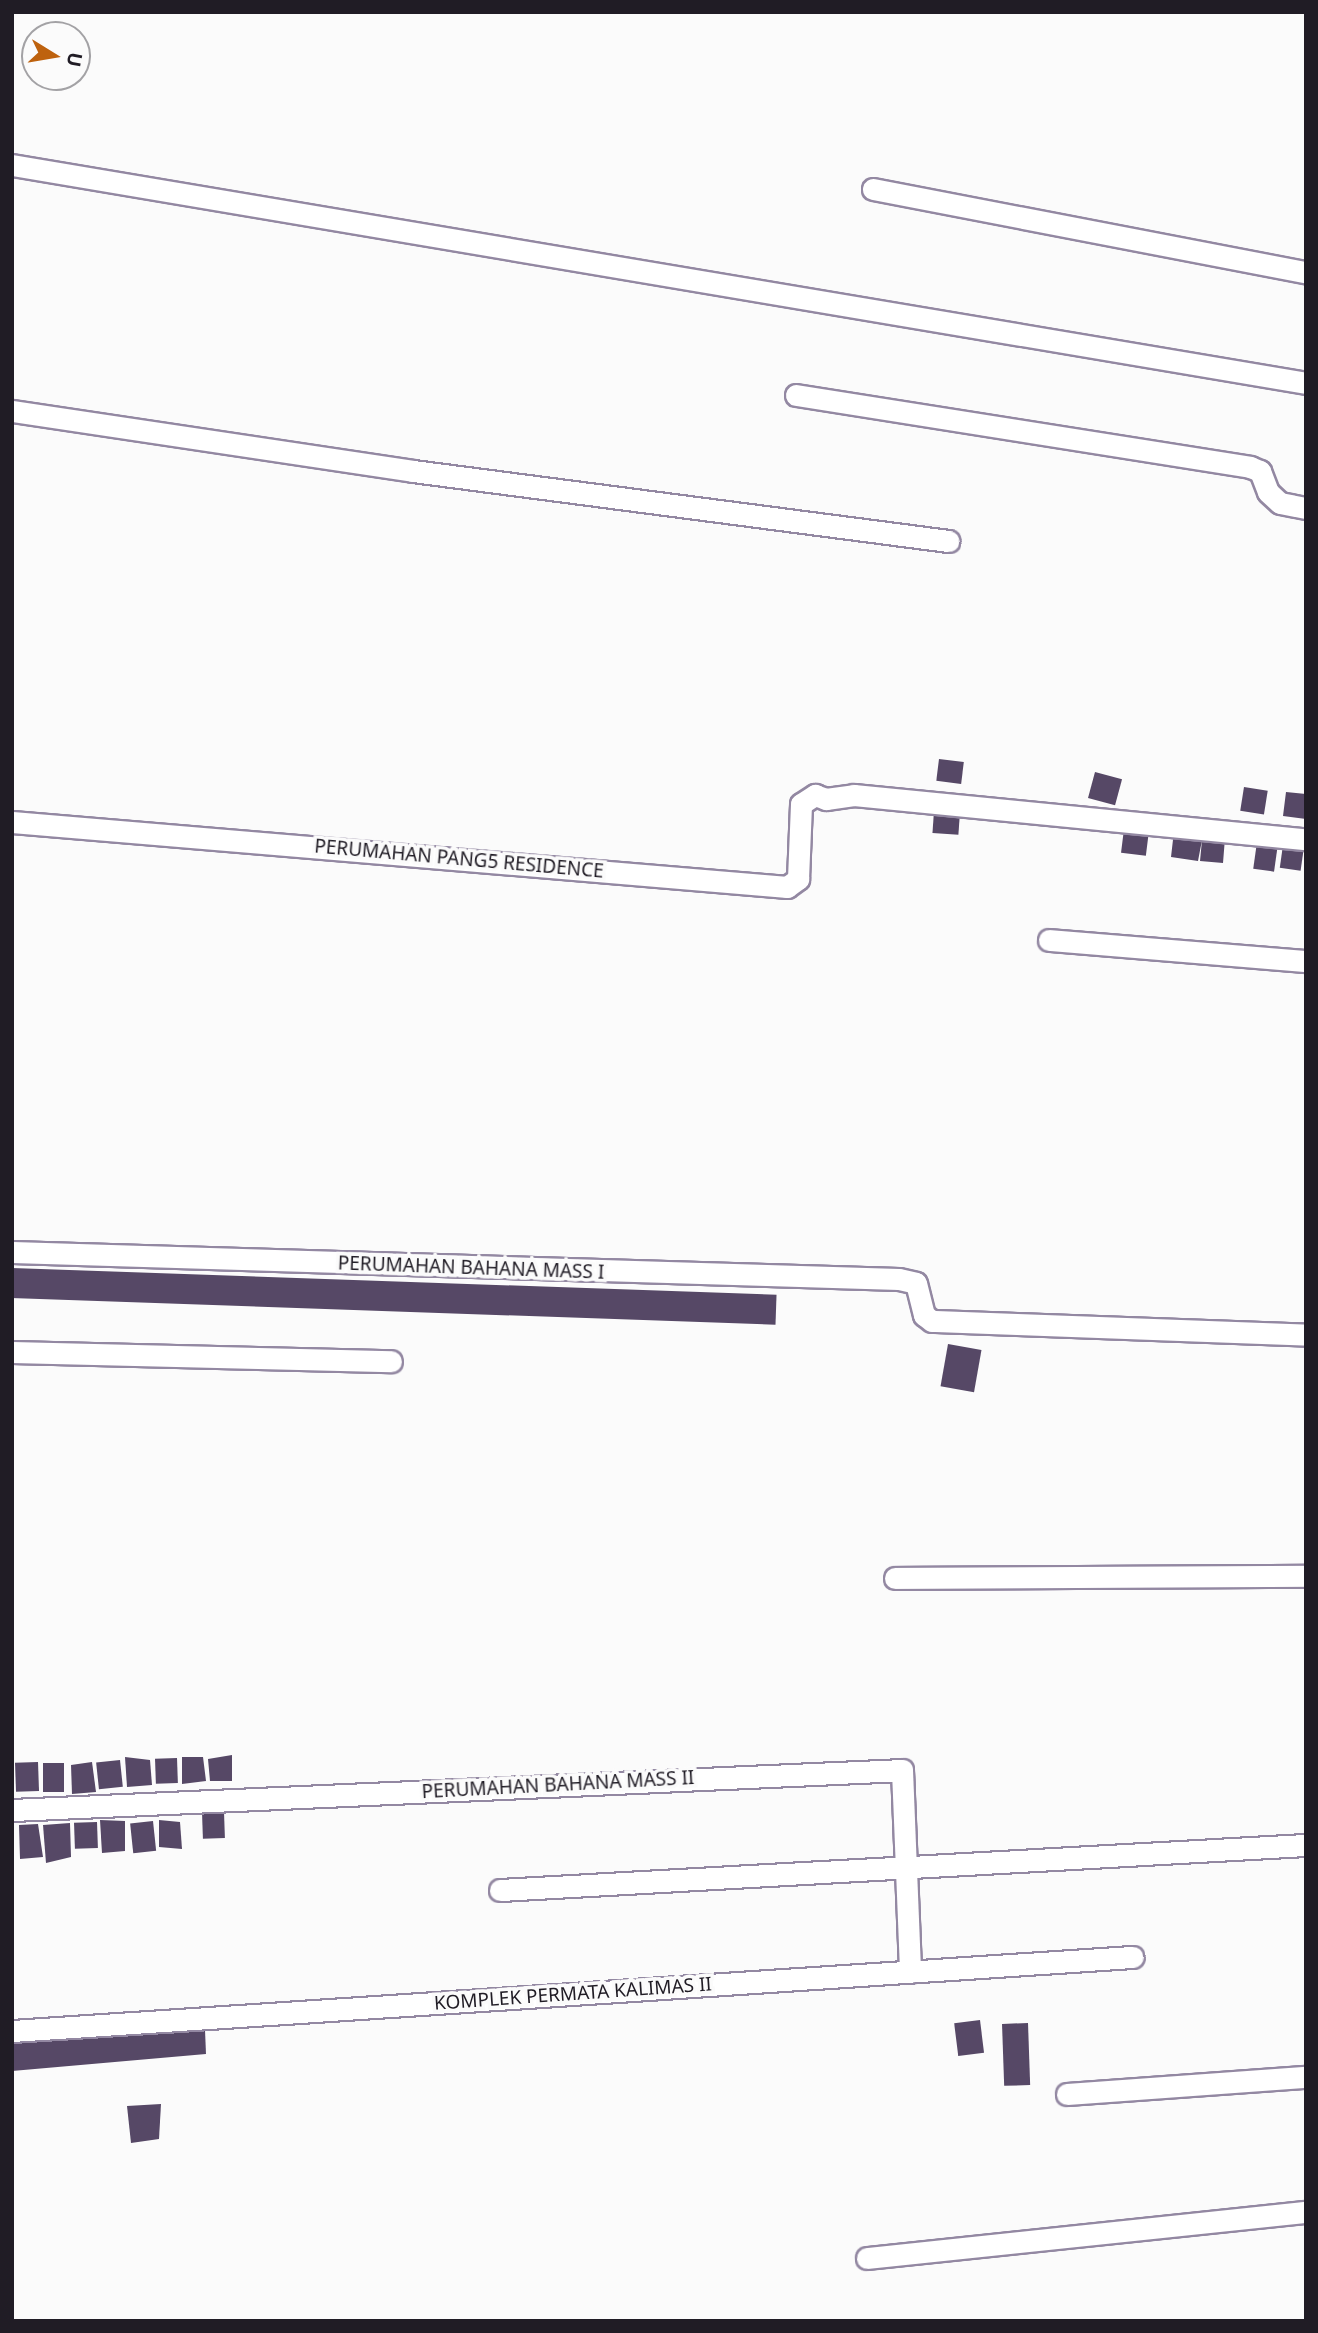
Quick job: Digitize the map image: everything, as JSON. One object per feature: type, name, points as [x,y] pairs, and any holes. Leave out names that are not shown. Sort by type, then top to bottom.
[{"type":"street","points":[[12,165],[1306,383]]},
{"type":"street","points":[[873,189],[1306,272]]},
{"type":"street","points":[[796,395],[1250,467],[1260,471],[1268,492],[1280,503],[1306,509]]},
{"type":"street","points":[[12,411],[413,471],[948,541]]},
{"type":"street","name":"PERUMAHAN PANG5 RESIDENCE","points":[[12,822],[787,887],[798,879],[801,804],[815,795],[826,799],[854,794],[1306,839]]},
{"type":"street","points":[[1049,940],[1306,961]]},
{"type":"street","name":"PERUMAHAN BAHANA MASS I","points":[[12,1252],[900,1279],[914,1281],[922,1293],[924,1315],[932,1321],[1306,1335]]},
{"type":"street","points":[[12,1352],[391,1361]]},
{"type":"street","points":[[895,1578],[1306,1576]]},
{"type":"street","name":"PERUMAHAN BAHANA MASS II","points":[[12,1810],[902,1770],[911,1972]]},
{"type":"street","points":[[500,1890],[1306,1845]]},
{"type":"street","name":"KOMPLEK PERMATA KALIMAS II","points":[[12,2031],[1133,1957]]},
{"type":"street","points":[[1067,2094],[1306,2077]]},
{"type":"street","points":[[867,2258],[1306,2213]]},
{"type":"building","points":[[939,759],[964,762],[961,784],[936,781]]},
{"type":"building","points":[[1095,772],[1122,779],[1115,805],[1088,798]]},
{"type":"building","points":[[1244,787],[1268,791],[1264,814],[1240,811]]},
{"type":"building","points":[[1286,792],[1306,794],[1306,819],[1283,816]]},
{"type":"building","points":[[934,811],[960,813],[958,835],[932,833]]},
{"type":"building","points":[[1124,829],[1149,832],[1146,856],[1121,853]]},
{"type":"building","points":[[1174,831],[1225,838],[1223,863],[1200,861],[1202,840],[1198,861],[1171,857]]},
{"type":"building","points":[[1257,842],[1278,845],[1274,872],[1253,869]]},
{"type":"building","points":[[1283,845],[1304,848],[1301,871],[1280,868]]},
{"type":"building","points":[[12,1268],[777,1295],[775,1325],[12,1298]]},
{"type":"building","points":[[948,1344],[981,1350],[974,1392],[941,1386]]},
{"type":"building","points":[[232,1755],[232,1781],[210,1781],[208,1759]]},
{"type":"building","points":[[125,1757],[150,1760],[152,1785],[127,1787]]},
{"type":"building","points":[[182,1757],[203,1757],[206,1781],[182,1784]]},
{"type":"building","points":[[177,1758],[178,1783],[156,1784],[155,1759]]},
{"type":"building","points":[[120,1760],[123,1787],[99,1789],[96,1763]]},
{"type":"building","points":[[38,1762],[39,1791],[16,1792],[15,1763]]},
{"type":"building","points":[[92,1762],[96,1792],[72,1794],[71,1765]]},
{"type":"building","points":[[43,1763],[64,1763],[64,1792],[43,1792]]},
{"type":"building","points":[[224,1812],[225,1838],[203,1839],[202,1813]]},
{"type":"building","points":[[100,1820],[125,1821],[125,1851],[102,1853]]},
{"type":"building","points":[[159,1820],[180,1822],[182,1849],[159,1847]]},
{"type":"building","points":[[153,1821],[156,1851],[133,1853],[130,1823]]},
{"type":"building","points":[[97,1822],[98,1848],[75,1849],[74,1823]]},
{"type":"building","points":[[70,1823],[71,1857],[46,1863],[43,1825]]},
{"type":"building","points":[[38,1824],[43,1857],[20,1859],[19,1825]]},
{"type":"building","points":[[980,2020],[984,2053],[958,2056],[954,2023]]},
{"type":"building","points":[[1028,2023],[1030,2085],[1004,2086],[1002,2024]]},
{"type":"building","points":[[205,2030],[206,2054],[12,2071],[12,2041]]},
{"type":"building","points":[[161,2104],[159,2139],[131,2143],[127,2106]]}]
